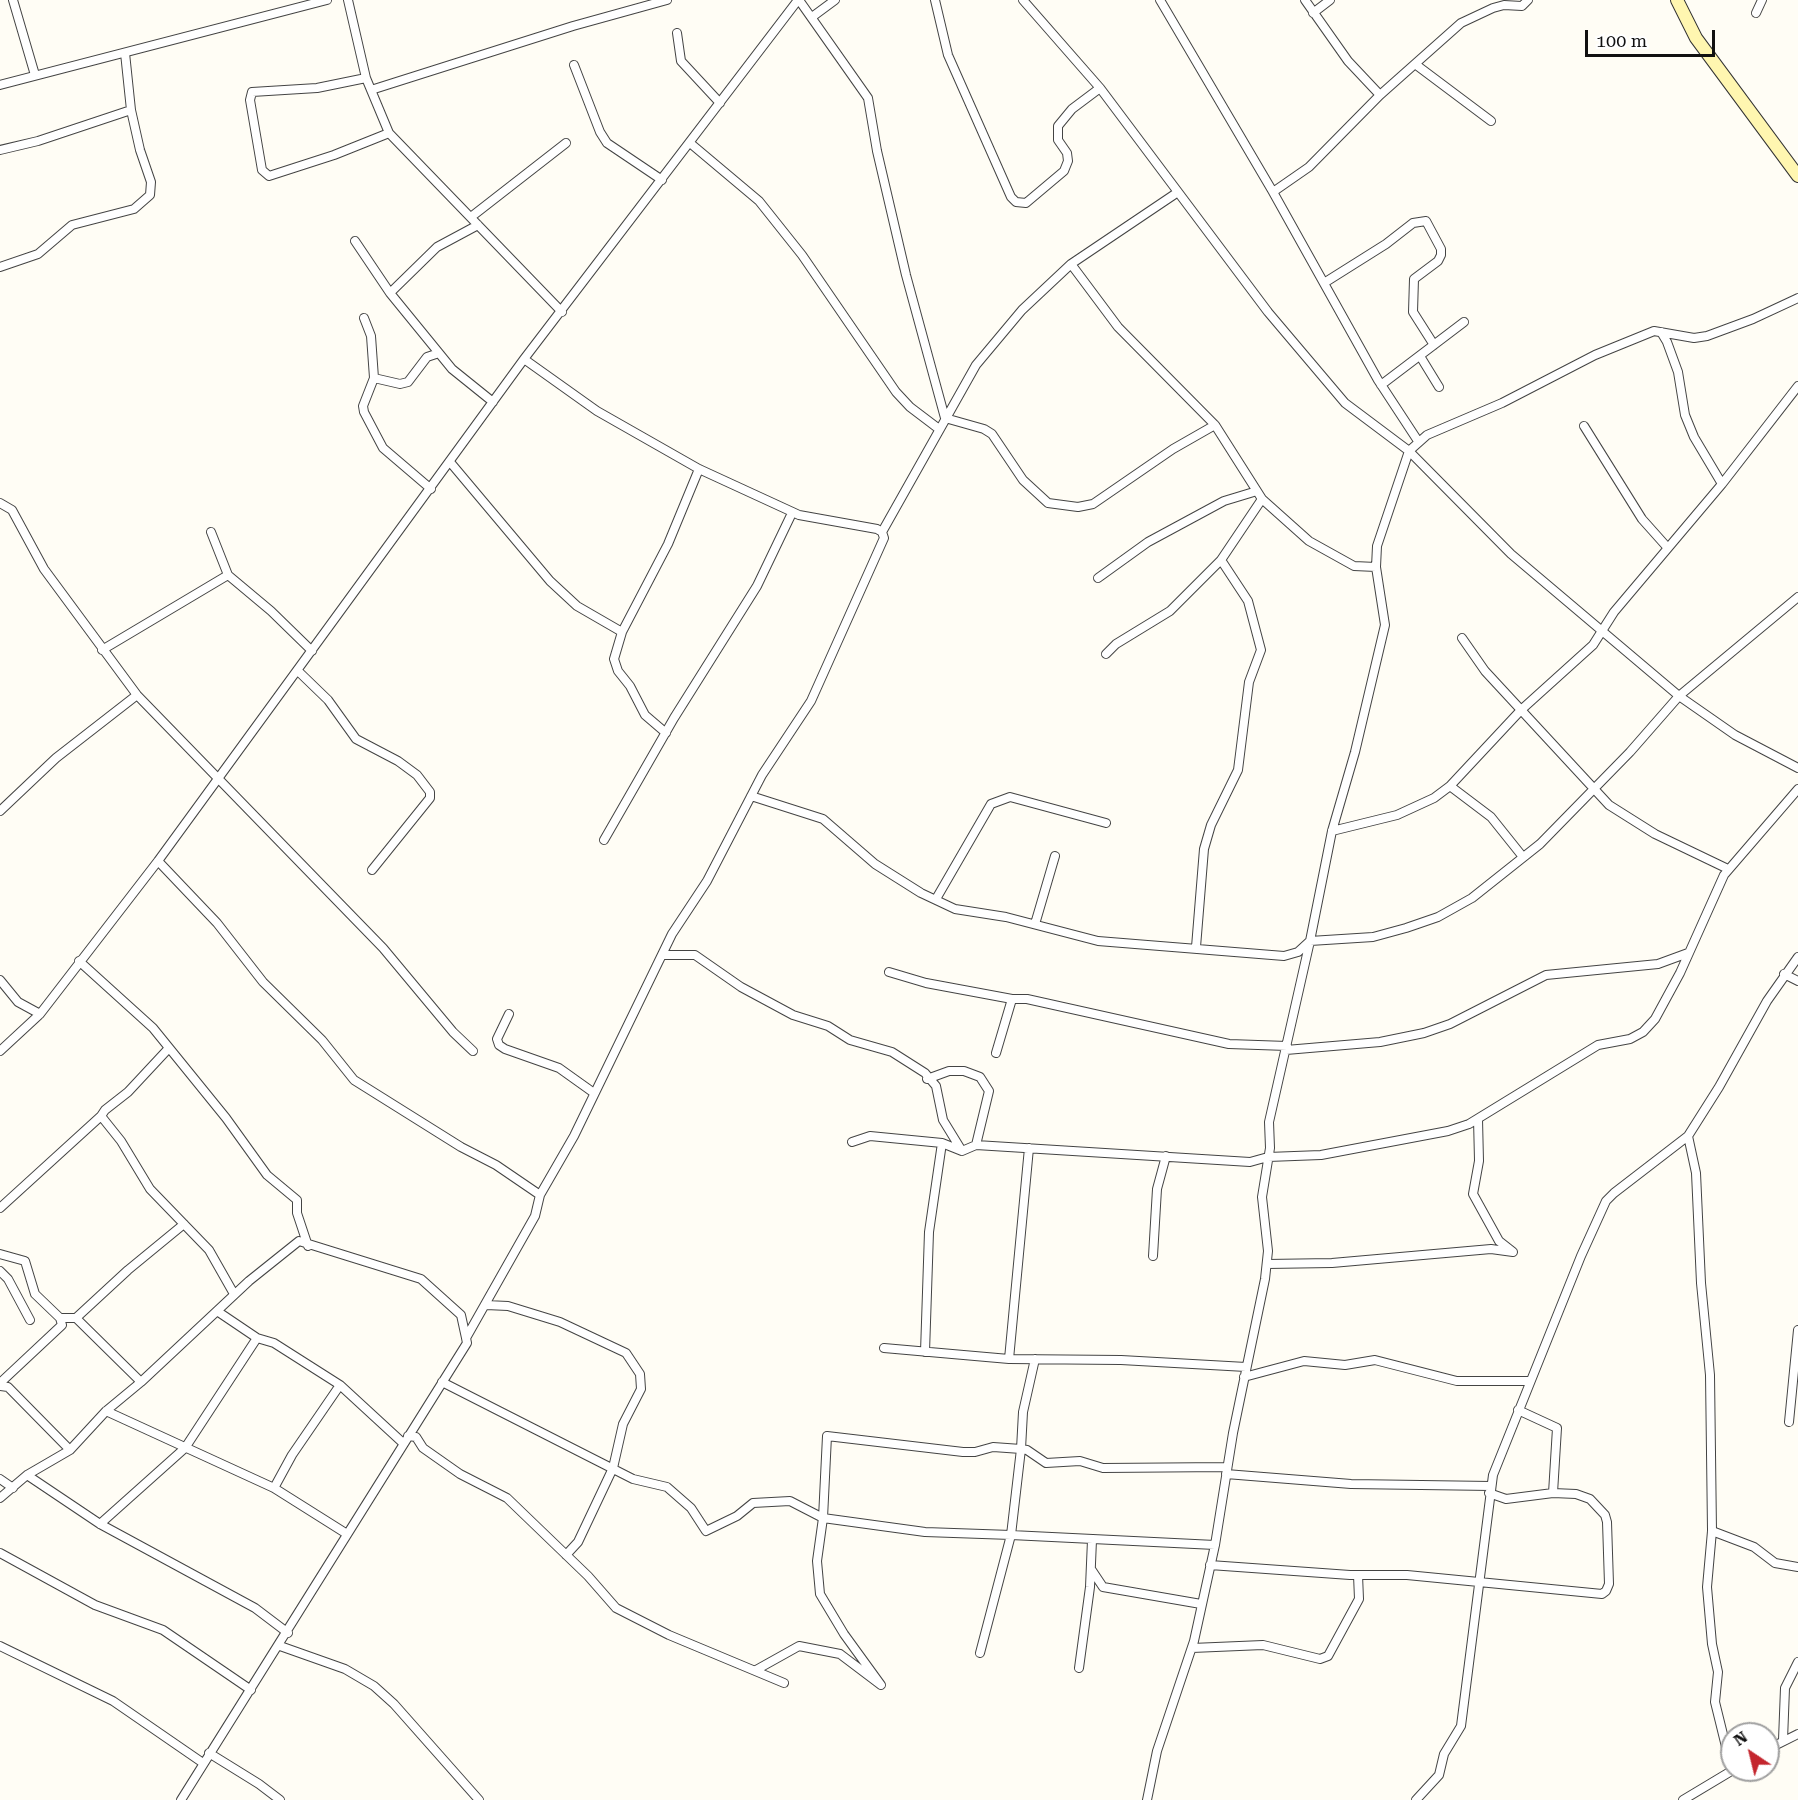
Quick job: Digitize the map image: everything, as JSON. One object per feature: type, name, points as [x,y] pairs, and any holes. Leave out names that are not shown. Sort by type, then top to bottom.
[{"type":"main road","points":[[1677,0],[1696,38],[1798,176]]},
{"type":"street","points":[[13,0],[34,75]]},
{"type":"street","points":[[0,85],[327,0]]},
{"type":"street","points":[[348,0],[366,78],[389,133],[562,312]]},
{"type":"street","points":[[371,90],[573,26],[667,0]]},
{"type":"street","points":[[0,1051],[40,1014],[158,861],[216,778],[298,671],[524,359],[799,0],[868,98],[877,151],[906,275],[945,418]]},
{"type":"street","points":[[812,17],[835,0]]},
{"type":"street","points":[[935,0],[948,55],[1011,197],[1016,202],[1026,203],[1064,171],[1068,161],[1067,153],[1058,140],[1058,126],[1072,109],[1100,88]]},
{"type":"street","points":[[1023,0],[1100,88],[1268,312],[1345,403],[1409,451],[1511,554],[1679,696],[1735,735],[1798,768]]},
{"type":"street","points":[[1160,0],[1273,192],[1381,385],[1418,441]]},
{"type":"street","points":[[1305,0],[1348,61],[1380,95]]},
{"type":"street","points":[[1313,13],[1330,0]]},
{"type":"street","points":[[1273,192],[1309,167],[1380,95],[1461,24],[1493,8],[1504,5],[1522,6],[1528,0]]},
{"type":"street","points":[[1756,13],[1762,0]]},
{"type":"street","points":[[676,33],[681,61],[720,103]]},
{"type":"street","points":[[0,267],[38,254],[63,230],[75,223],[134,209],[145,201],[152,189],[131,110],[124,53]]},
{"type":"street","points":[[1415,64],[1491,121]]},
{"type":"street","points":[[574,65],[600,132],[607,143],[662,180]]},
{"type":"street","points":[[366,78],[317,88],[252,92],[250,100],[262,170],[269,176],[334,155],[389,133]]},
{"type":"street","points":[[0,150],[38,141],[131,110]]},
{"type":"street","points":[[690,142],[759,201],[802,255],[896,392],[910,407],[939,429]]},
{"type":"street","points":[[471,217],[566,143]]},
{"type":"street","points":[[882,532],[976,365],[1022,310],[1071,264],[1178,192]]},
{"type":"street","points":[[1324,283],[1386,244],[1413,223],[1426,221],[1441,249],[1441,255],[1438,261],[1414,279],[1413,312],[1434,345]]},
{"type":"street","points":[[390,293],[437,247],[478,225]]},
{"type":"street","points":[[355,241],[390,293],[439,353],[461,378],[493,402]]},
{"type":"street","points":[[1071,264],[1104,312],[1215,425],[1260,495],[1309,541],[1354,566],[1376,567]]},
{"type":"street","points":[[1148,1800],[1157,1751],[1192,1648],[1215,1545],[1244,1377],[1267,1264],[1268,1251],[1262,1197],[1268,1157],[1269,1122],[1287,1048],[1332,831],[1385,625],[1376,567],[1377,546],[1409,451],[1418,441],[1502,403],[1595,355],[1654,331],[1694,338],[1707,336],[1753,319],[1798,298]]},
{"type":"street","points":[[364,318],[371,336],[374,378],[363,406],[383,448],[431,489]]},
{"type":"street","points":[[1381,385],[1464,322]]},
{"type":"street","points":[[1660,332],[1667,342],[1678,372],[1685,415],[1694,436],[1722,484]]},
{"type":"street","points":[[374,378],[400,384],[408,382],[427,357],[439,353]]},
{"type":"street","points":[[1420,356],[1439,387]]},
{"type":"street","points":[[466,1338],[535,1216],[540,1195],[664,955],[672,934],[707,881],[751,796],[811,702],[884,538],[882,532],[877,529],[792,513],[699,469],[597,411],[524,359]]},
{"type":"street","points":[[1332,831],[1396,814],[1434,798],[1450,786],[1521,710],[1593,645],[1614,612],[1722,484],[1798,386]]},
{"type":"street","points":[[945,418],[984,429],[992,434],[1023,480],[1048,503],[1078,507],[1093,504],[1173,448],[1215,425]]},
{"type":"street","points":[[1584,426],[1642,519],[1667,548]]},
{"type":"street","points":[[450,462],[550,581],[577,606],[622,632]]},
{"type":"street","points":[[666,733],[645,715],[630,686],[618,671],[614,659],[622,632],[660,561],[699,469]]},
{"type":"street","points":[[1106,654],[1116,644],[1159,620],[1221,560],[1260,495]]},
{"type":"street","points":[[1098,578],[1148,542],[1224,501],[1260,495]]},
{"type":"street","points":[[0,503],[12,510],[44,569],[137,695],[383,948],[453,1032],[473,1051]]},
{"type":"street","points":[[604,840],[666,733],[757,586],[792,513]]},
{"type":"street","points":[[211,532],[228,575],[272,611],[312,651]]},
{"type":"street","points":[[1196,947],[1204,849],[1211,825],[1238,770],[1249,682],[1261,650],[1248,601],[1221,560]]},
{"type":"street","points":[[102,650],[228,575]]},
{"type":"street","points":[[751,796],[823,819],[875,864],[936,899],[967,912],[1035,924],[1098,941],[1196,947],[1284,956],[1298,952],[1310,941],[1373,938],[1438,917],[1472,898],[1540,844],[1679,696],[1798,597]]},
{"type":"street","points":[[1462,638],[1485,672],[1610,805],[1655,834],[1728,869]]},
{"type":"street","points":[[298,671],[328,700],[356,739],[398,761],[417,775],[430,792],[430,798],[372,870]]},
{"type":"street","points":[[0,811],[74,743],[137,695]]},
{"type":"street","points":[[1450,786],[1491,817],[1522,857]]},
{"type":"street","points":[[852,1142],[870,1136],[942,1143],[962,1151],[976,1144],[1250,1162],[1268,1157],[1332,1153],[1448,1131],[1478,1119],[1598,1045],[1630,1039],[1643,1032],[1655,1019],[1688,953],[1715,891],[1728,869],[1798,789]]},
{"type":"street","points":[[936,899],[991,804],[1010,796],[1106,823]]},
{"type":"street","points":[[1035,924],[1055,856]]},
{"type":"street","points":[[158,861],[217,923],[263,982],[327,1045],[354,1080],[461,1147],[496,1165],[540,1195]]},
{"type":"street","points":[[890,972],[926,983],[1012,999],[1027,999],[1228,1044],[1287,1048],[1380,1042],[1424,1033],[1450,1024],[1546,975],[1658,964],[1688,953]]},
{"type":"street","points":[[664,955],[695,955],[741,987],[793,1015],[828,1026],[850,1040],[892,1052],[925,1073],[927,1079],[936,1086],[943,1120],[962,1151]]},
{"type":"street","points":[[1416,1800],[1439,1775],[1444,1754],[1461,1726],[1490,1489],[1498,1460],[1581,1256],[1606,1201],[1688,1136],[1784,975],[1798,957]]},
{"type":"street","points":[[79,961],[153,1028],[226,1118],[267,1176],[297,1200],[297,1213],[308,1246]]},
{"type":"street","points":[[1784,975],[1798,981]]},
{"type":"street","points":[[0,980],[18,1002],[40,1014]]},
{"type":"street","points":[[996,1053],[1012,999]]},
{"type":"street","points":[[509,1014],[496,1040],[499,1044],[505,1049],[559,1068],[594,1093]]},
{"type":"street","points":[[0,1208],[105,1110],[128,1092],[169,1048]]},
{"type":"street","points":[[927,1079],[949,1071],[964,1071],[980,1077],[989,1091],[976,1144]]},
{"type":"street","points":[[101,1116],[122,1141],[150,1189],[209,1251],[234,1294]]},
{"type":"street","points":[[1267,1264],[1332,1263],[1491,1249],[1513,1252],[1499,1240],[1473,1194],[1479,1161],[1478,1119]]},
{"type":"street","points":[[1688,1136],[1696,1173],[1701,1282],[1710,1375],[1712,1531],[1707,1587],[1718,1672],[1715,1702],[1720,1722]]},
{"type":"street","points":[[925,1352],[929,1232],[942,1143]]},
{"type":"street","points":[[1009,1359],[1029,1148]]},
{"type":"street","points":[[1154,1256],[1157,1189],[1166,1156]]},
{"type":"street","points":[[60,1318],[75,1318],[184,1224]]},
{"type":"street","points":[[0,1498],[27,1475],[70,1450],[106,1411],[141,1382],[234,1294],[299,1241],[308,1246],[329,1248],[421,1279],[461,1315],[467,1343],[405,1439],[280,1646],[209,1753],[182,1800]]},
{"type":"street","points":[[0,1254],[26,1261],[35,1294],[60,1318],[62,1325],[0,1384],[8,1387],[70,1450]]},
{"type":"street","points":[[0,1271],[8,1279],[30,1320]]},
{"type":"street","points":[[486,1305],[507,1306],[560,1322],[626,1353],[636,1365],[641,1389],[623,1424],[614,1468],[578,1542],[566,1555]]},
{"type":"street","points":[[217,1311],[257,1338],[274,1343],[340,1385],[405,1439]]},
{"type":"street","points":[[75,1318],[141,1382]]},
{"type":"street","points":[[1789,1422],[1798,1330]]},
{"type":"street","points":[[100,1524],[185,1448],[257,1338]]},
{"type":"street","points":[[884,1348],[1009,1359],[1121,1360],[1246,1367]]},
{"type":"street","points":[[980,1653],[1011,1535],[1023,1412],[1035,1359]]},
{"type":"street","points":[[1244,1377],[1304,1361],[1336,1365],[1375,1360],[1456,1381],[1530,1381]]},
{"type":"street","points":[[442,1382],[633,1479],[667,1487],[692,1508],[706,1531],[738,1516],[753,1503],[790,1501],[823,1518],[925,1532],[1215,1545]]},
{"type":"street","points":[[274,1488],[292,1455],[340,1385]]},
{"type":"street","points":[[1518,1410],[1557,1428],[1553,1493]]},
{"type":"street","points":[[106,1411],[274,1488],[347,1534]]},
{"type":"street","points":[[756,1670],[799,1646],[840,1654],[881,1685],[844,1634],[820,1594],[817,1561],[823,1518],[827,1436],[963,1452],[993,1447],[1020,1449],[1033,1452],[1046,1463],[1051,1464],[1080,1461],[1103,1468],[1227,1471],[1352,1484],[1490,1489],[1506,1499],[1553,1493],[1585,1496],[1605,1515],[1609,1531],[1609,1584],[1602,1594],[1480,1584],[1407,1575],[1358,1575],[1210,1565]]},
{"type":"street","points":[[405,1439],[416,1437],[423,1448],[460,1474],[507,1498],[588,1576],[616,1608],[669,1635],[784,1683]]},
{"type":"street","points":[[27,1475],[100,1524],[255,1608],[288,1633]]},
{"type":"street","points":[[0,1479],[13,1488]]},
{"type":"street","points":[[1712,1531],[1754,1547],[1775,1563],[1798,1567]]},
{"type":"street","points":[[1079,1668],[1091,1568],[1092,1540]]},
{"type":"street","points":[[0,1553],[95,1605],[163,1630],[251,1690]]},
{"type":"street","points":[[1091,1568],[1103,1587],[1201,1604]]},
{"type":"street","points":[[1192,1648],[1263,1645],[1320,1659],[1328,1656],[1359,1599],[1358,1575]]},
{"type":"street","points":[[0,1646],[113,1701],[203,1763]]},
{"type":"street","points":[[280,1646],[345,1669],[374,1686],[394,1704],[479,1800]]},
{"type":"street","points":[[1783,1740],[1785,1689],[1798,1662]]},
{"type":"street","points":[[1780,1742],[1798,1734]]},
{"type":"street","points":[[209,1753],[260,1784],[280,1800]]},
{"type":"street","points":[[1683,1800],[1720,1778]]}]
